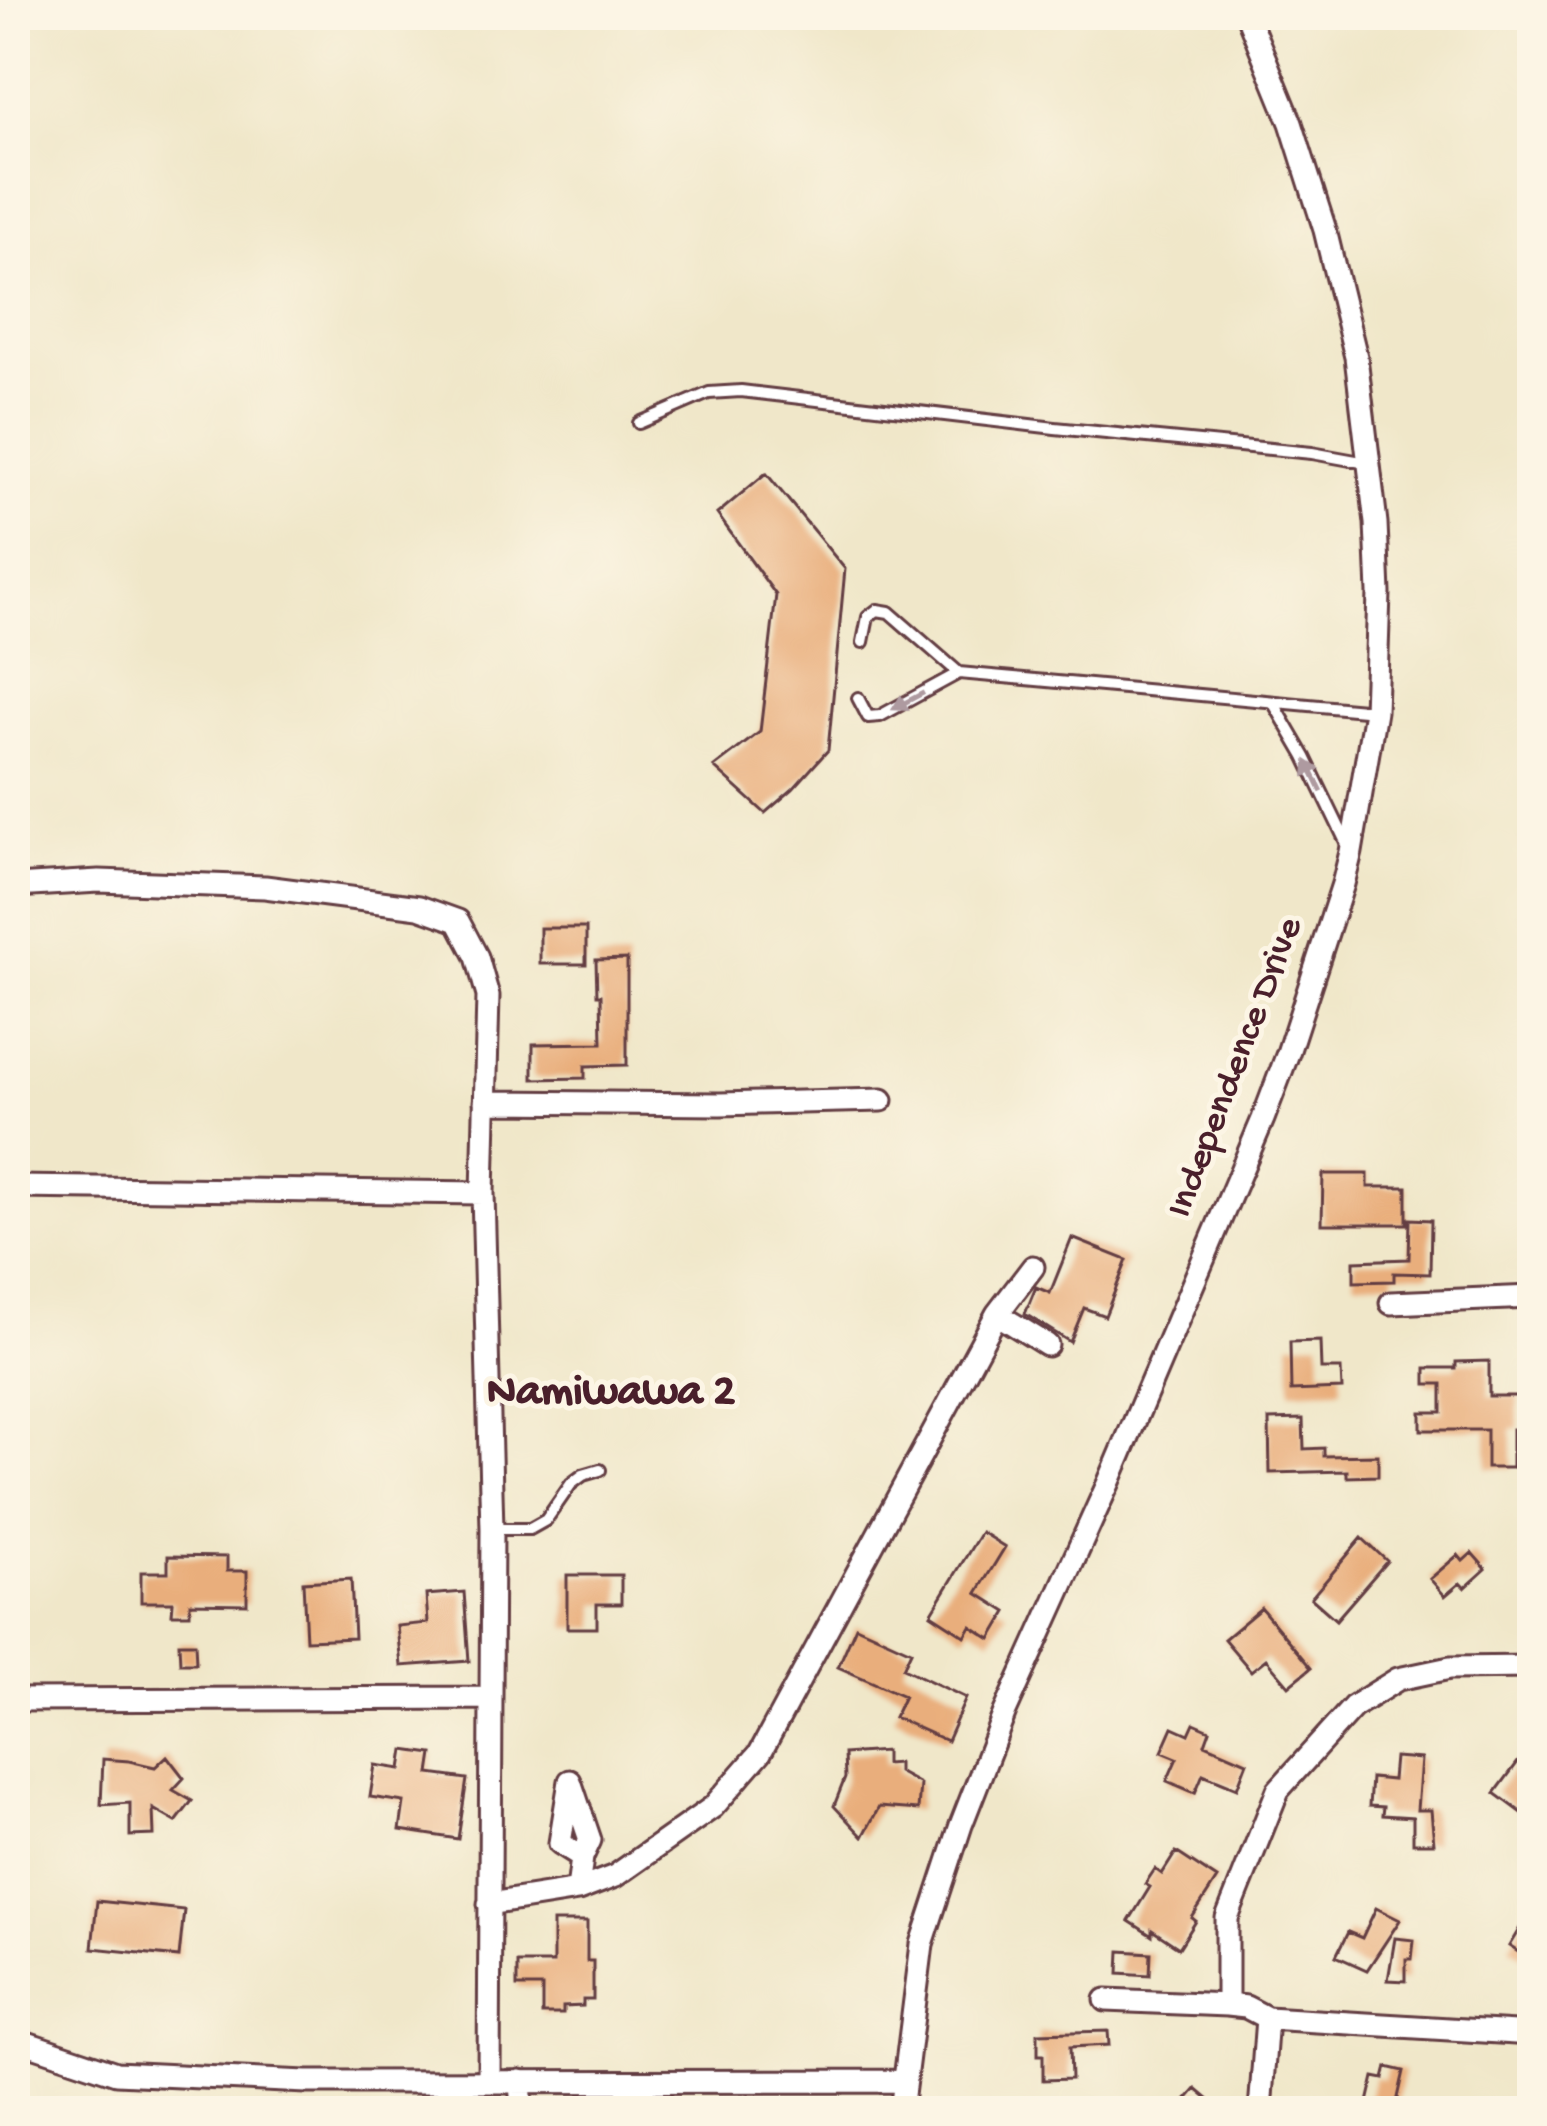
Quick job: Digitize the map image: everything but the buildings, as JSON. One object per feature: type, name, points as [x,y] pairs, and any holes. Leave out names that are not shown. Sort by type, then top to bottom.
[{"type":"street","name":"Independence Drive","points":[[901,2111],[922,1944],[961,1825],[1288,1053],[1351,853],[1375,711],[1379,592],[1356,358],[1325,230],[1291,123],[1247,15]]},
{"type":"street","points":[[15,886],[99,881],[265,887],[419,907],[458,922],[478,956],[488,996],[483,1193],[492,1529],[489,2081]]},
{"type":"street","points":[[485,1102],[882,1100]]},
{"type":"street","points":[[15,1187],[483,1193]]},
{"type":"street","points":[[489,1904],[578,1890],[615,1876],[713,1808],[760,1753],[997,1314],[1033,1267]]},
{"type":"street","points":[[1391,1303],[1532,1297]]},
{"type":"street","points":[[997,1314],[1047,1345]]},
{"type":"street","points":[[1227,2005],[1226,1918],[1278,1790],[1353,1707],[1397,1679],[1450,1668],[1532,1666]]},
{"type":"street","points":[[15,1700],[490,1698]]},
{"type":"street","points":[[578,1890],[582,1857]]},
{"type":"street","points":[[1106,2000],[1246,2007],[1268,2018],[1532,2034]]},
{"type":"street","points":[[1259,2111],[1268,2018]]},
{"type":"street","points":[[15,2039],[116,2073],[307,2082],[903,2081]]},
{"type":"street","points":[[520,2081],[522,2111]]},
{"type":"lane","points":[[639,423],[709,393],[741,391],[1312,453],[1370,464]]},
{"type":"lane","points":[[863,642],[868,617],[877,610],[889,612],[959,673]]},
{"type":"lane","points":[[858,698],[868,717],[880,716],[959,673],[1375,711]]},
{"type":"lane","points":[[1274,702],[1351,853]]},
{"type":"lane","points":[[492,1529],[530,1528],[546,1520],[571,1484],[600,1470]]},
{"type":"district","name":"Namiwawa 2","points":[[611,1393]]}]
